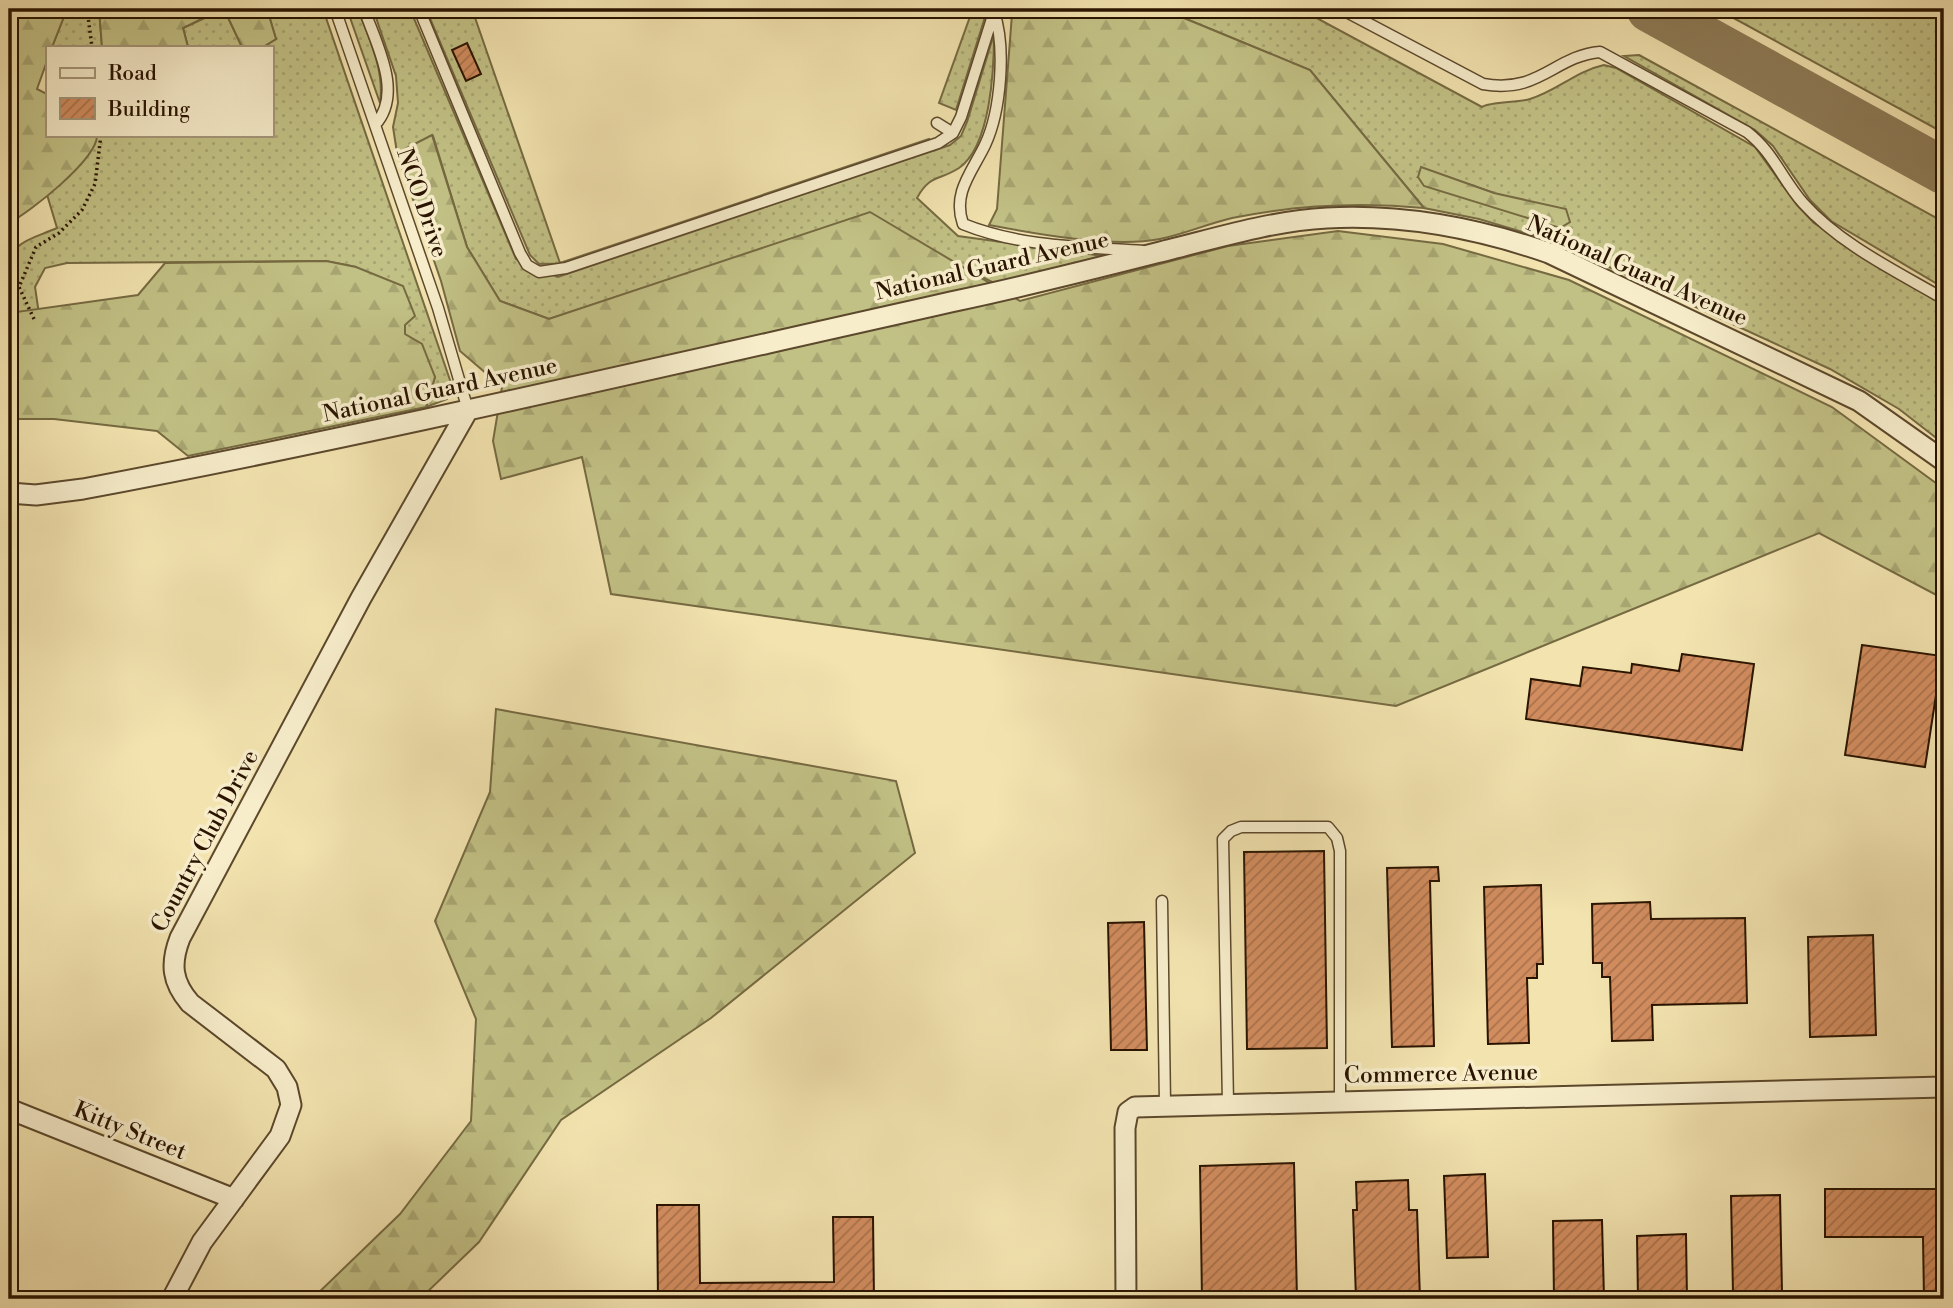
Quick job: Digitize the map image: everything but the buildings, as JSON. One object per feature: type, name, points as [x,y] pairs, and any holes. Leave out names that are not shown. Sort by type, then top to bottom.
[{"type":"street","name":"National Guard Avenue","points":[[9,493],[36,495],[83,489],[468,410],[1012,289],[1227,233],[1326,218],[1375,218],[1438,224],[1500,236],[1549,253],[1859,401],[1944,461]]},
{"type":"street","name":"Country Club Drive","points":[[172,1299],[202,1242],[287,1122],[291,1105],[287,1087],[276,1069],[185,998],[173,976],[173,957],[180,939],[361,598],[468,410]]},
{"type":"street","name":"Commerce Avenue","points":[[1126,1299],[1125,1122],[1128,1112],[1135,1107],[1165,1104],[1944,1087]]},
{"type":"street","name":"Kitty Street","points":[[9,1109],[234,1199]]},
{"type":"lane","name":"NCO Drive","points":[[335,9],[438,308],[468,410]]},
{"type":"lane","points":[[364,9],[386,72],[388,98],[384,115],[375,125]]},
{"type":"lane","points":[[419,9],[520,253],[527,265],[539,272],[566,268],[938,143],[953,133],[961,117],[991,10]]},
{"type":"lane","points":[[1340,9],[1483,84],[1504,88],[1530,83],[1585,54],[1600,52],[1747,132],[1765,146],[1801,201],[1817,217],[1846,241],[1944,299]]},
{"type":"lane","points":[[991,10],[1000,30],[1002,57],[998,88],[986,143],[959,195],[959,211],[963,224],[985,233],[1038,243],[1161,251]]},
{"type":"lane","points":[[937,123],[953,133]]},
{"type":"lane","points":[[1228,1103],[1223,839],[1231,831],[1241,827],[1328,827],[1337,838],[1340,851],[1340,1100]]},
{"type":"lane","points":[[1162,901],[1165,1104]]},
{"type":"path","points":[[87,9],[92,46]]},
{"type":"path","points":[[34,319],[19,287],[37,247],[59,233],[82,211],[95,184],[101,136]]},
{"type":"green space","points":[[9,9],[67,9],[52,46],[46,46],[46,64],[37,89],[46,94],[46,136],[97,136],[87,157],[61,184],[9,223]]},
{"type":"green space","points":[[67,9],[99,9],[102,46],[52,46]]},
{"type":"green space","points":[[99,9],[222,9],[183,28],[188,46],[102,46]]},
{"type":"green space","points":[[224,9],[242,46],[188,46],[183,28]]},
{"type":"green space","points":[[224,9],[267,9],[276,39],[265,46],[242,46]]},
{"type":"green space","points":[[267,9],[322,9],[452,386],[447,399],[426,407],[435,377],[405,334],[405,325],[356,267],[326,261],[67,263],[45,268],[35,287],[39,314],[17,312],[14,307],[9,284],[13,254],[23,243],[57,228],[42,178],[82,136],[273,136],[273,46],[265,46],[276,39]]},
{"type":"green space","points":[[347,9],[358,9],[371,43],[380,79],[380,103]]},
{"type":"green space","points":[[373,9],[410,9],[516,259],[558,277],[950,145],[961,136],[967,122],[994,34],[991,86],[978,143],[970,157],[959,168],[931,181],[917,198],[958,236],[1103,256],[996,284],[968,270],[780,243],[549,319],[500,301],[467,247],[433,136],[397,153],[393,127],[398,103],[396,76]]},
{"type":"green space","points":[[426,9],[472,9],[560,263],[929,139],[931,142],[569,263],[539,264],[530,255]]},
{"type":"green space","points":[[1020,9],[1162,9],[1310,70],[1424,208],[1352,205],[1280,210],[1232,218],[1160,239],[1120,242],[1074,239],[989,225],[997,209],[1012,14]]},
{"type":"green space","points":[[1162,9],[1300,9],[1482,107],[1530,99],[1575,76],[1604,65],[1616,68],[1755,147],[1797,205],[1814,223],[1944,306],[1944,444],[1899,409],[1830,369],[1611,268],[1546,239],[1479,219],[1424,208],[1310,70]],"holes":[[[1427,170],[1494,193],[1418,177]]]},
{"type":"green space","points":[[1717,9],[1944,9],[1944,133]]},
{"type":"green space","points":[[971,14],[985,17],[956,110],[939,103]]},
{"type":"green space","points":[[1639,55],[1944,222],[1944,288],[1831,221],[1810,200],[1773,146],[1755,130],[1624,56]]},
{"type":"green space","points":[[432,135],[467,247],[500,301],[549,319],[870,212],[1020,301],[1228,246],[1338,231],[1443,244],[1569,280],[1832,407],[1944,489],[1944,599],[1819,533],[1396,706],[611,594],[582,457],[501,479],[493,441],[502,387],[460,351],[441,281],[397,153]]},
{"type":"green space","points":[[1421,167],[1494,193],[1566,209],[1570,222],[1560,228],[1424,186],[1418,177]]},
{"type":"green space","points":[[326,261],[356,267],[403,286],[415,316],[405,325],[405,334],[422,344],[435,377],[426,407],[188,456],[157,431],[54,419],[9,419],[9,313],[138,295],[165,263]]},
{"type":"green space","points":[[496,709],[896,781],[915,853],[711,1018],[561,1120],[479,1242],[420,1299],[312,1299],[400,1214],[471,1121],[476,1019],[435,921],[490,792]]},
{"type":"taxiway","points":[[1650,9],[1944,171]]}]
